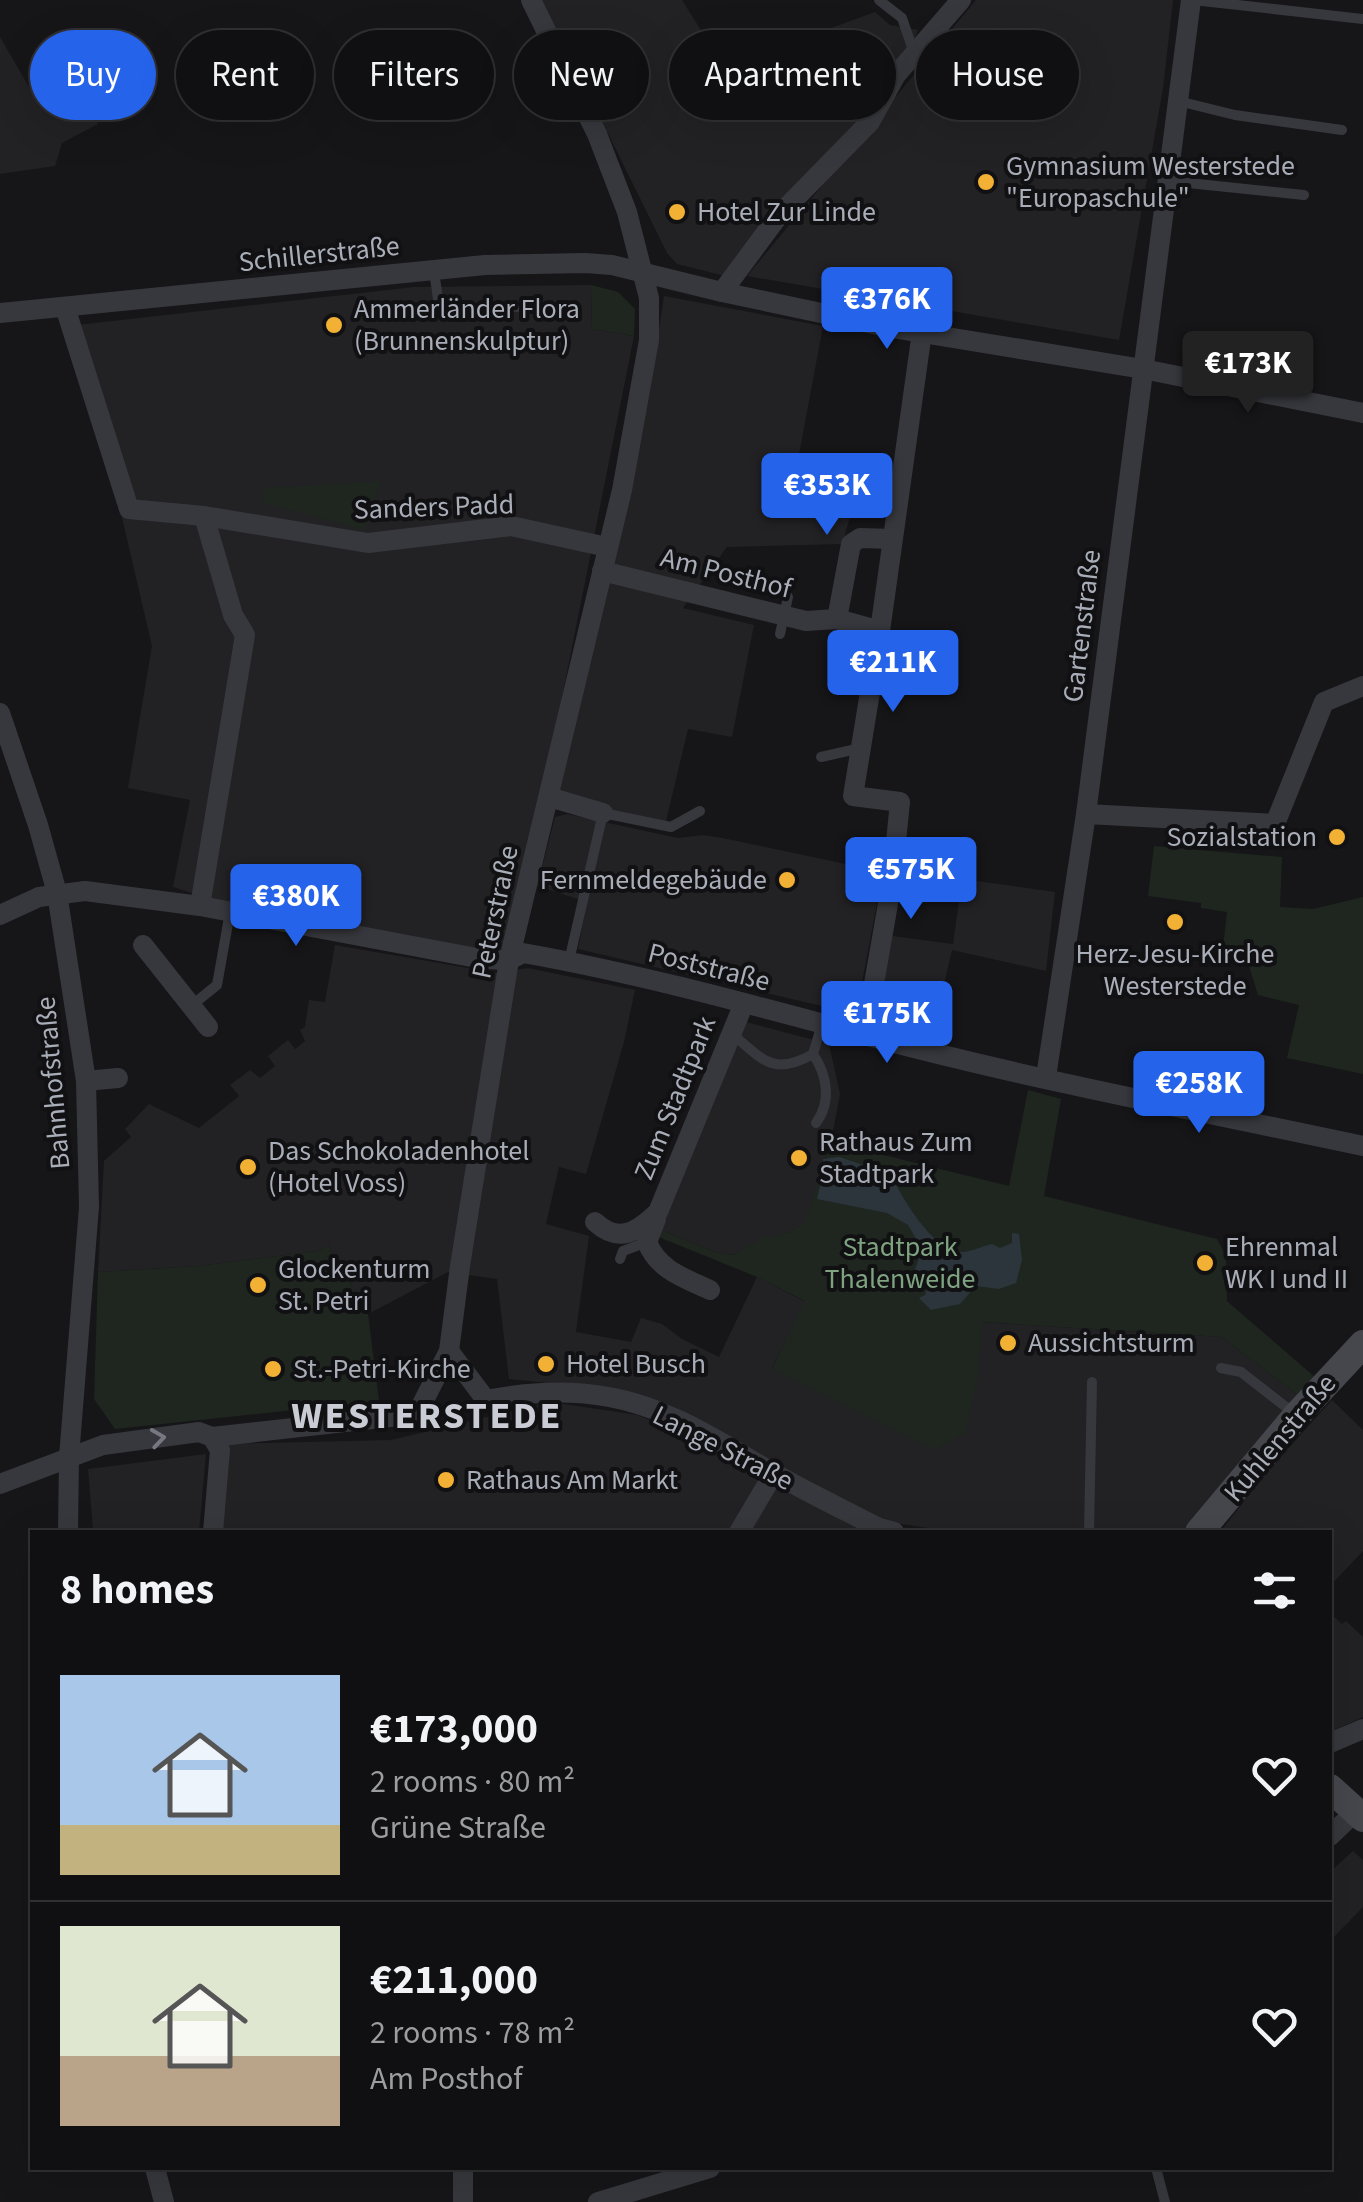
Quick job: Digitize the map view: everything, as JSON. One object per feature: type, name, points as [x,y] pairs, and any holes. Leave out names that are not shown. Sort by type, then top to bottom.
[{"type":"street","name":"Peterstraße","points":[[212,1437],[417,1414],[449,1351],[510,960],[607,547],[630,492],[649,340],[649,298],[644,272],[615,177],[532,0]]},
{"type":"street","points":[[722,292],[779,215],[870,122],[896,75],[961,0]]},
{"type":"street","name":"Gartenstraße","points":[[1046,1078],[1086,814],[1192,0]]},
{"type":"street","name":"Schillerstraße","points":[[0,313],[434,270],[585,262],[922,332],[1143,369],[1363,413]]},
{"type":"street","name":"Sanders Padd","points":[[65,308],[129,510],[204,516],[368,543],[510,526],[607,547]]},
{"type":"street","points":[[865,1035],[888,843],[900,802],[853,796],[922,332]]},
{"type":"street","points":[[200,906],[245,636],[232,616],[204,516]]},
{"type":"street","points":[[824,625],[852,544],[860,538],[892,539]]},
{"type":"street","name":"Am Posthof","points":[[602,570],[725,592],[784,616],[824,625],[880,631]]},
{"type":"street","points":[[1086,814],[1275,824],[1324,702],[1363,686]]},
{"type":"street","name":"Bahnhofstraße","points":[[0,713],[57,893],[86,1081],[90,1177],[87,1336],[69,1457],[68,1530]]},
{"type":"street","points":[[549,797],[604,813]]},
{"type":"street","name":"Poststraße","points":[[57,893],[85,891],[200,906],[230,912],[278,930],[482,959],[510,960],[523,953],[569,961],[1046,1078],[1363,1146]]},
{"type":"street","points":[[0,915],[57,893]]},
{"type":"street","points":[[143,945],[208,1027]]},
{"type":"street","name":"Zum Stadtpark","points":[[646,1242],[740,1004]]},
{"type":"street","points":[[86,1081],[118,1078]]},
{"type":"street","name":"Zum Stadtpark","points":[[595,1222],[607,1233],[620,1235],[641,1228],[658,1212]]},
{"type":"street","points":[[646,1242],[653,1257],[666,1269],[710,1290]]},
{"type":"street","name":"Kuhlenstraße","points":[[1201,1530],[1297,1415],[1363,1344]]},
{"type":"street","name":"Lange Straße","points":[[449,1351],[486,1400],[525,1392],[564,1392],[610,1397],[666,1415],[886,1530]]},
{"type":"street","points":[[0,1484],[69,1457],[122,1442],[199,1432],[212,1437],[220,1450],[213,1530]]},
{"type":"street","points":[[740,1530],[774,1473]]},
{"type":"street","points":[[1332,1742],[1363,1729]]},
{"type":"street","points":[[1332,1790],[1359,1814],[1332,1834]]},
{"type":"street","points":[[156,2170],[164,2202]]},
{"type":"street","points":[[463,2170],[464,2202]]},
{"type":"street","points":[[598,2202],[703,2170]]},
{"type":"lane","points":[[879,0],[902,18],[915,54]]},
{"type":"lane","points":[[1192,0],[1363,19]]},
{"type":"lane","points":[[1178,101],[1236,115],[1342,130]]},
{"type":"lane","points":[[1168,181],[1304,196]]},
{"type":"lane","points":[[434,270],[440,313],[460,308],[559,306]]},
{"type":"lane","points":[[821,756],[862,748]]},
{"type":"lane","points":[[569,961],[604,813],[670,827],[700,810]]},
{"type":"lane","points":[[191,1006],[217,985],[230,912]]},
{"type":"lane","points":[[731,1034],[766,1062],[780,1066],[795,1064],[813,1054],[822,1023]]},
{"type":"lane","points":[[813,1054],[827,1084],[826,1101],[816,1123]]},
{"type":"lane","points":[[620,1259],[623,1251],[646,1242]]},
{"type":"lane","points":[[1220,1368],[1242,1372],[1297,1415]]},
{"type":"lane","points":[[1089,1530],[1092,1382]]},
{"type":"lane","points":[[1157,2170],[1165,2202]]},
{"type":"shaded area","points":[[542,0],[682,0],[701,30],[669,30],[669,120],[861,120],[729,277],[677,264],[667,253],[601,120],[649,120],[649,30],[557,30]]},
{"type":"shaded area","name":"Gymnasium Westerstede \"Europaschule\"","points":[[976,0],[1173,0],[1163,88],[1119,340],[747,276],[876,120],[896,120],[896,96],[916,72],[916,120],[1079,120],[1079,30],[951,30]]},
{"type":"shaded area","points":[[875,12],[890,25],[918,30],[910,52],[896,72],[896,30],[826,30]]},
{"type":"shaded area","points":[[0,37],[30,89],[30,120],[96,120],[98,124],[62,143],[55,166],[0,174]]},
{"type":"shaded area","points":[[591,285],[592,329],[634,336],[547,773],[503,948],[492,952],[230,905],[173,887],[190,800],[128,788],[152,646],[77,325],[414,287]]},
{"type":"shaded area","points":[[664,296],[823,326],[795,476],[859,488],[842,544],[727,547],[683,608],[754,625],[732,737],[688,729],[666,821],[558,795],[650,388]]},
{"type":"shaded area","points":[[567,814],[678,838],[723,838],[883,872],[856,1014],[578,949],[587,902],[537,886],[555,817]]},
{"type":"shaded area","points":[[962,879],[1055,892],[1046,971],[952,950],[933,1032],[877,1020],[892,936],[953,944]]},
{"type":"shaded area","points":[[335,945],[497,973],[528,968],[635,990],[586,1174],[559,1167],[546,1224],[589,1236],[576,1332],[631,1342],[641,1318],[662,1324],[719,1357],[757,1277],[806,1302],[772,1368],[981,1322],[1222,1337],[1299,1396],[1210,1509],[1182,1530],[940,1530],[883,1521],[668,1404],[598,1388],[509,1379],[497,1279],[448,1272],[368,1314],[328,1245],[318,1251],[198,1266],[98,1272],[104,1161],[131,1137],[125,1129],[149,1104],[199,1128],[239,1096],[230,1085],[250,1070],[260,1078],[275,1066],[268,1056],[288,1040],[295,1049],[305,1041],[300,1030],[305,1027],[309,1000],[325,1002]]},
{"type":"shaded area","points":[[746,1022],[829,1044],[840,1094],[831,1142],[806,1223],[762,1239],[733,1255],[715,1252],[659,1229]]},
{"type":"shaded area","points":[[839,1157],[890,1174],[928,1232],[949,1248],[964,1252],[992,1244],[1000,1248],[1012,1243],[1012,1233],[1019,1234],[1022,1260],[1016,1283],[999,1289],[976,1286],[960,1304],[931,1310],[919,1298],[925,1295],[928,1284],[922,1275],[914,1273],[922,1249],[908,1225],[887,1213],[817,1199],[823,1159]]},
{"type":"shaded area","points":[[1332,1400],[1363,1430],[1363,1551],[1332,1584],[1332,1530],[1222,1530],[1266,1473]]},
{"type":"shaded area","points":[[550,1402],[638,1415],[721,1453],[864,1530],[219,1530],[227,1444],[391,1440]]},
{"type":"shaded area","points":[[206,1454],[199,1530],[95,1530],[88,1469]]},
{"type":"shaded area","points":[[1332,1615],[1342,1624],[1346,1621],[1363,1637],[1363,1717],[1332,1731]]},
{"type":"shaded area","points":[[1353,1851],[1363,1860],[1363,1907],[1332,1939],[1332,1870]]},
{"type":"green space","points":[[591,285],[618,292],[635,309],[634,336],[592,329]]},
{"type":"green space","points":[[380,481],[365,530],[263,503],[264,488]]},
{"type":"green space","points":[[1154,846],[1282,857],[1280,907],[1313,909],[1363,897],[1363,1074],[1287,1058],[1299,1005],[1258,995],[1244,950],[1223,948],[1227,912],[1201,908],[1201,903],[1148,896]]},
{"type":"green space","name":"Stadtpark Thalenweide","points":[[1028,1090],[1061,1099],[1044,1196],[1217,1239],[1226,1256],[1227,1301],[1316,1378],[1299,1396],[1222,1337],[982,1322],[978,1376],[965,1433],[934,1450],[772,1369],[805,1301],[656,1236],[659,1229],[715,1252],[733,1255],[762,1238],[789,1232],[805,1223],[831,1142],[1009,1186]]},
{"type":"green space","points":[[328,1245],[368,1314],[379,1401],[115,1429],[94,1399],[98,1272],[198,1266],[318,1251]]},
{"type":"place","name":"Gymnasium Westerstede \"Europaschule\"","points":[[986,182]]},
{"type":"place","name":"Hotel Zur Linde","points":[[677,212]]},
{"type":"place","name":"Ammerländer Flora (Brunnenskulptur)","points":[[334,325]]},
{"type":"place","name":"Sozialstation","points":[[1337,837]]},
{"type":"place","name":"Fernmeldegebäude","points":[[787,880]]},
{"type":"place","name":"Herz-Jesu-Kirche Westerstede","points":[[1175,922]]},
{"type":"place","name":"Rathaus Zum Stadtpark","points":[[799,1158]]},
{"type":"place","name":"Das Schokoladenhotel (Hotel Voss)","points":[[248,1167]]},
{"type":"place","name":"Ehrenmal WK I und II","points":[[1205,1263]]},
{"type":"place","name":"Glockenturm St. Petri","points":[[258,1285]]},
{"type":"place","name":"Aussichtsturm","points":[[1008,1343]]},
{"type":"place","name":"Hotel Busch","points":[[546,1364]]},
{"type":"place","name":"St.-Petri-Kirche","points":[[273,1369]]},
{"type":"place","name":"Rathaus Am Markt","points":[[446,1480]]},
{"type":"district","name":"WESTERSTEDE","points":[[427,1416]]}]
